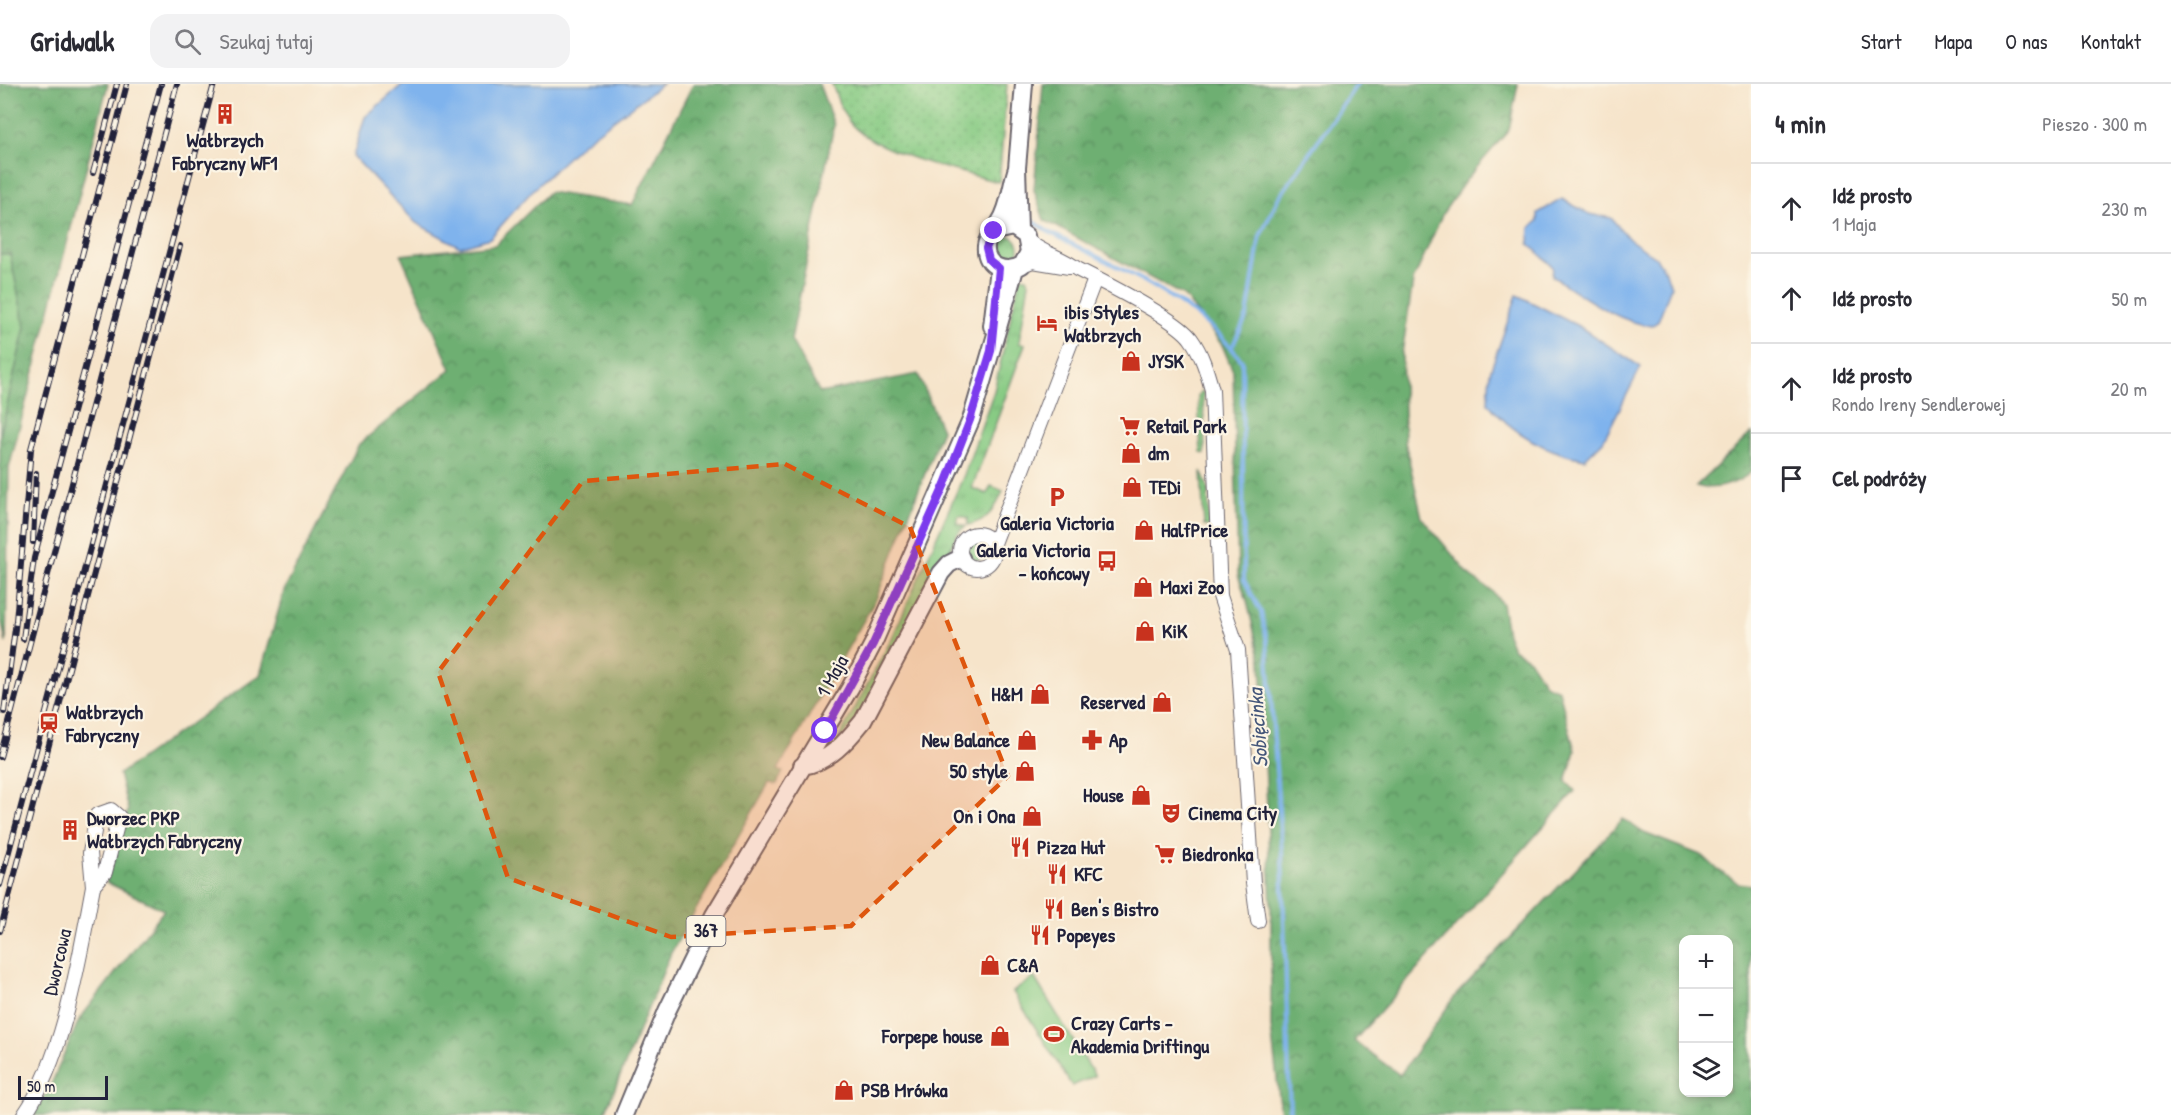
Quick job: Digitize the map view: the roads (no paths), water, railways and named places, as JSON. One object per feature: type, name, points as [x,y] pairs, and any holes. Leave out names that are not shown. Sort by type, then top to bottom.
[{"type":"main road","name":"367","points":[[1017,168],[1024,236],[1029,252],[1012,267],[987,254],[987,241],[1005,214],[1017,168],[1024,84]]},
{"type":"main road","points":[[994,231],[1007,227],[1024,236]]},
{"type":"main road","name":"1 Maja","points":[[624,1115],[667,1011],[714,915],[850,688],[910,564],[970,420],[991,351],[1012,267]]},
{"type":"main road","points":[[802,766],[819,764],[850,737],[863,721],[941,573],[949,564],[961,558]]},
{"type":"street","points":[[1024,236],[1047,253],[1063,258],[1077,269],[1169,320],[1190,337],[1204,362],[1212,390],[1220,596],[1238,650],[1253,883],[1258,921]]},
{"type":"street","points":[[1012,267],[1034,261],[1077,269]]},
{"type":"street","points":[[1004,512],[979,535],[964,540],[960,547],[961,558],[969,566],[982,567],[991,561],[993,546],[1004,512],[1095,279]]},
{"type":"street","points":[[979,535],[985,537],[993,546]]},
{"type":"street","name":"Dworcowa","points":[[24,1115],[34,1101],[59,1036],[93,886],[90,853],[98,813],[111,810],[119,817],[105,872],[93,886]]},
{"type":"water","points":[[403,84],[662,84],[583,143],[533,190],[490,238],[460,247],[416,223],[353,156],[365,117]]},
{"type":"water","points":[[1562,199],[1589,214],[1611,218],[1629,239],[1656,258],[1666,272],[1671,287],[1658,321],[1652,326],[1612,313],[1552,276],[1553,267],[1529,244],[1530,228],[1538,221],[1538,213]]},
{"type":"water","points":[[1517,295],[1580,327],[1641,367],[1603,441],[1585,459],[1557,452],[1531,440],[1508,424],[1488,403],[1490,372]]},
{"type":"waterway","points":[[1232,347],[1247,316],[1260,236],[1278,199],[1357,84]]},
{"type":"waterway","name":"Sobięcinka","points":[[1032,220],[1047,231],[1126,271],[1177,301],[1223,339],[1242,361],[1244,580],[1261,612],[1267,641],[1282,853],[1290,1115]]},
{"type":"railway","points":[[93,173],[117,84]]},
{"type":"railway","points":[[4,712],[16,621],[31,449],[127,84]]},
{"type":"railway","points":[[23,639],[34,558],[161,84]]},
{"type":"railway","points":[[0,757],[177,84]]},
{"type":"railway","points":[[0,885],[214,84]]},
{"type":"railway","points":[[0,931],[180,246]]},
{"type":"railway","points":[[33,542],[36,473]]},
{"type":"place","name":"Wałbrzych Fabryczny WF1","points":[[225,114]]},
{"type":"place","name":"ibis Styles Wałbrzych","points":[[1047,323]]},
{"type":"place","name":"JYSK","points":[[1131,361]]},
{"type":"place","name":"Retail Park","points":[[1130,426]]},
{"type":"place","name":"dm","points":[[1131,453]]},
{"type":"place","name":"TEDi","points":[[1132,487]]},
{"type":"place","name":"Galeria Victoria","points":[[1057,497]]},
{"type":"place","name":"HalfPrice","points":[[1144,530]]},
{"type":"place","name":"Galeria Victoria - końcowy","points":[[1107,561]]},
{"type":"place","name":"Maxi Zoo","points":[[1143,587]]},
{"type":"place","name":"KiK","points":[[1145,631]]},
{"type":"place","name":"H&M","points":[[1040,694]]},
{"type":"place","name":"Reserved","points":[[1162,702]]},
{"type":"place","name":"Wałbrzych Fabryczny","points":[[49,723]]},
{"type":"place","name":"New Balance","points":[[1027,740]]},
{"type":"place","name":"Ap","points":[[1092,740]]},
{"type":"place","name":"50 style","points":[[1025,771]]},
{"type":"place","name":"House","points":[[1141,795]]},
{"type":"place","name":"Cinema City","points":[[1171,813]]},
{"type":"place","name":"On i Ona","points":[[1032,816]]},
{"type":"place","name":"Dworzec PKP Wałbrzych Fabryczny","points":[[70,830]]},
{"type":"place","name":"Pizza Hut","points":[[1020,847]]},
{"type":"place","name":"Biedronka","points":[[1165,854]]},
{"type":"place","name":"KFC","points":[[1057,874]]},
{"type":"place","name":"Ben's Bistro","points":[[1054,909]]},
{"type":"place","name":"Popeyes","points":[[1040,935]]},
{"type":"place","name":"C&A","points":[[990,965]]},
{"type":"place","name":"Crazy Carts - Akademia Driftingu","points":[[1054,1034]]},
{"type":"place","name":"Forpepe house","points":[[1000,1036]]},
{"type":"place","name":"PSB Mrówka","points":[[844,1090]]}]
